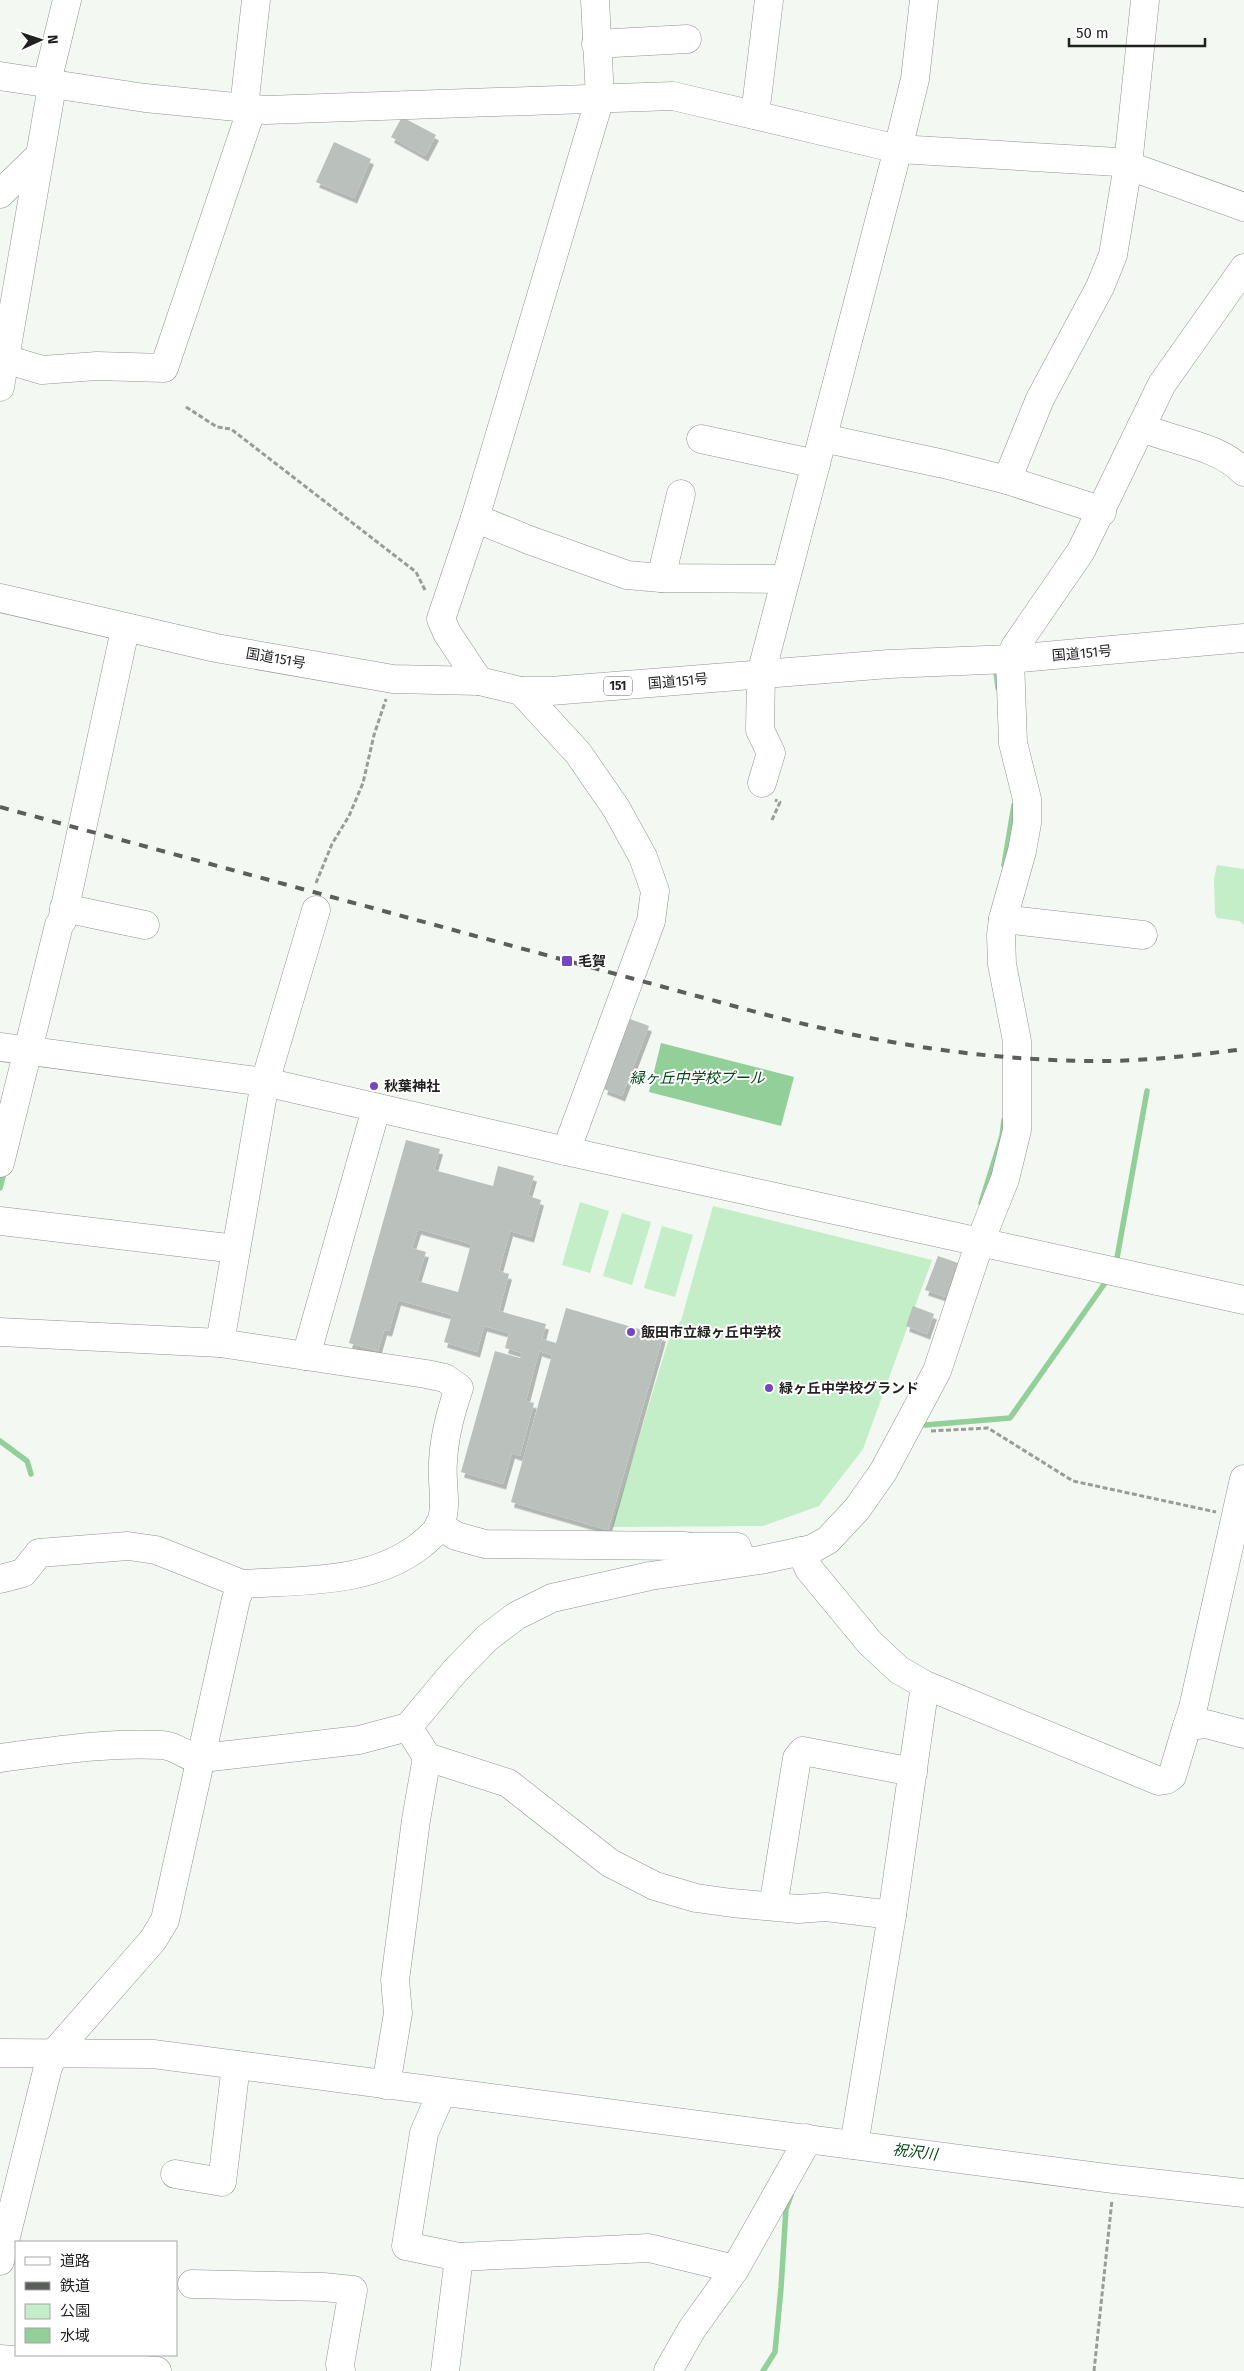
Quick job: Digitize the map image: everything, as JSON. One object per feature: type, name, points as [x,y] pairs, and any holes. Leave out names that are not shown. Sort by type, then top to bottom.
[{"type":"main road","points":[[0,387],[38,157],[51,92],[47,82],[67,0]]},
{"type":"main road","points":[[5,359],[42,370],[97,366],[164,368],[248,107],[256,0]]},
{"type":"main road","points":[[479,681],[447,633],[440,619],[475,518],[600,98],[595,0]]},
{"type":"main road","points":[[755,115],[769,0]]},
{"type":"main road","points":[[762,783],[771,753],[760,730],[761,674],[915,79],[924,0]]},
{"type":"main road","points":[[1007,480],[1040,399],[1110,266],[1116,242],[1128,165],[1145,0]]},
{"type":"main road","points":[[596,44],[687,39]]},
{"type":"main road","points":[[0,76],[145,98],[266,110],[673,96],[898,149],[1118,162],[1244,207]]},
{"type":"main road","points":[[0,194],[38,157]]},
{"type":"main road","points":[[0,1758],[130,1744],[189,1754],[359,1740],[408,1727],[455,1671],[487,1638],[516,1616],[545,1601],[585,1589],[740,1557],[812,1549],[828,1540],[857,1509],[883,1472],[936,1371],[980,1242],[1005,1179],[1017,1130],[1017,1041],[1002,964],[1003,919],[1022,851],[1027,823],[1027,799],[1014,743],[1010,659],[1014,647],[1067,575],[1102,512],[1147,429],[1162,384],[1241,278]]},
{"type":"main road","points":[[1147,429],[1215,451],[1236,464],[1244,472]]},
{"type":"main road","points":[[823,438],[1007,480],[1102,512]]},
{"type":"main road","points":[[701,439],[816,464]]},
{"type":"main road","points":[[661,578],[681,494]]},
{"type":"main road","points":[[475,518],[588,562],[627,575],[661,578],[785,579]]},
{"type":"main road","name":"国道151号","points":[[0,598],[216,648],[393,679],[479,681],[521,691],[551,691],[889,664],[1010,659],[1244,638]]},
{"type":"main road","points":[[0,1163],[13,1048],[66,902],[124,639]]},
{"type":"main road","points":[[521,691],[578,753],[616,808],[643,857],[655,891],[651,921],[566,1152]]},
{"type":"main road","points":[[66,902],[145,924]]},
{"type":"main road","points":[[220,1343],[265,1082],[316,910]]},
{"type":"main road","points":[[1003,919],[1143,934]]},
{"type":"main road","points":[[13,1048],[265,1082],[566,1152],[1244,1300]]},
{"type":"main road","points":[[306,1356],[376,1109]]},
{"type":"main road","points":[[0,1221],[236,1249]]},
{"type":"main road","points":[[0,1332],[220,1343],[426,1374],[445,1378],[459,1388],[454,1403],[442,1462],[442,1517],[440,1525],[435,1533],[415,1550],[373,1571],[242,1584],[156,1550],[128,1546],[39,1553],[0,1561]]},
{"type":"main road","points":[[801,1551],[809,1570],[870,1643],[899,1670],[925,1684],[1159,1781],[1166,1780],[1172,1776],[1193,1708],[1244,1479]]},
{"type":"main road","points":[[440,1525],[456,1536],[485,1544],[685,1546],[698,1548],[722,1545],[740,1557]]},
{"type":"main road","points":[[0,1579],[23,1573],[39,1553]]},
{"type":"main road","points":[[0,2261],[48,2067],[55,2052],[153,1940],[166,1920],[189,1754],[242,1584]]},
{"type":"main road","points":[[854,2145],[892,1915],[914,1772],[925,1684]]},
{"type":"main road","points":[[1187,1726],[1206,1724],[1244,1734]]},
{"type":"main road","points":[[408,1727],[427,1757],[508,1783],[602,1858],[655,1886],[696,1898],[732,1903],[775,1905],[798,1909],[845,1909],[892,1915]]},
{"type":"main road","points":[[775,1905],[774,1895],[796,1758],[803,1751],[914,1772]]},
{"type":"main road","points":[[386,2085],[398,2013],[395,1980],[416,1820],[427,1757]]},
{"type":"main road","points":[[0,2053],[153,2054],[854,2145],[1244,2193]]},
{"type":"main road","points":[[175,2174],[222,2182],[236,2065]]},
{"type":"main road","points":[[442,2092],[424,2133],[406,2246],[459,2257],[649,2248],[735,2270]]},
{"type":"main road","points":[[668,2371],[692,2329],[735,2270],[802,2150],[806,2138]]},
{"type":"main road","points":[[445,2371],[459,2257]]},
{"type":"main road","points":[[192,2284],[323,2287],[353,2290],[340,2364],[341,2371]]},
{"type":"main road","points":[[0,2359],[157,2371]]},
{"type":"path","points":[[186,407],[217,427],[230,429],[416,572],[440,619]]},
{"type":"path","points":[[316,883],[332,844],[350,816],[363,782],[374,735],[393,679]]},
{"type":"path","points":[[904,1432],[988,1428],[1073,1481],[1236,1517]]},
{"type":"path","points":[[1094,2371],[1113,2192]]},
{"type":"green space","points":[[1217,865],[1244,869],[1244,925],[1239,921],[1217,918],[1215,914],[1214,879]]},
{"type":"green space","points":[[580,1202],[609,1211],[590,1273],[562,1265]]},
{"type":"green space","name":"緑ヶ丘中学校グランド","points":[[713,1206],[932,1260],[863,1449],[819,1506],[763,1526],[612,1527],[672,1328],[681,1321]]},
{"type":"green space","points":[[622,1213],[651,1222],[632,1285],[603,1276]]},
{"type":"green space","points":[[662,1226],[693,1235],[675,1297],[644,1288]]},
{"type":"water","name":"緑ヶ丘中学校プール","points":[[661,1043],[794,1077],[781,1126],[649,1092]]},
{"type":"building","points":[[402,117],[436,135],[425,156],[391,137]]},
{"type":"building","points":[[334,142],[371,159],[354,198],[316,182]]},
{"type":"building","points":[[630,1019],[649,1026],[622,1096],[604,1089]]},
{"type":"building","points":[[406,1140],[440,1149],[434,1170],[493,1186],[498,1166],[534,1176],[528,1196],[541,1200],[531,1237],[510,1231],[499,1271],[509,1274],[499,1311],[546,1324],[542,1339],[556,1343],[566,1308],[663,1336],[608,1530],[511,1502],[552,1355],[539,1351],[526,1401],[534,1403],[520,1456],[512,1453],[503,1484],[461,1472],[495,1351],[520,1358],[522,1353],[505,1348],[509,1333],[484,1326],[477,1352],[444,1342],[452,1315],[398,1300],[389,1331],[384,1330],[378,1351],[349,1343]],"holes":[[[418,1229],[471,1244],[458,1292],[417,1281],[426,1252],[412,1248]]]},
{"type":"building","points":[[938,1256],[961,1264],[949,1298],[925,1290]]},
{"type":"building","points":[[913,1306],[934,1314],[927,1334],[906,1326]]},
{"type":"waterway","points":[[996,672],[998,688]]},
{"type":"waterway","points":[[1004,865],[1014,805]]},
{"type":"waterway","points":[[1117,1258],[1147,1091]]},
{"type":"waterway","points":[[981,1203],[1002,1136],[1004,1120]]},
{"type":"waterway","points":[[0,1188],[5,1169]]},
{"type":"waterway","points":[[925,1425],[1010,1418],[1105,1283]]},
{"type":"waterway","points":[[0,1441],[27,1461],[31,1474]]},
{"type":"waterway","name":"祝沢川","points":[[763,2371],[775,2352],[786,2209],[791,2195]]},
{"type":"railway","points":[[0,807],[767,1015],[891,1042],[1015,1058],[1100,1061],[1136,1060],[1244,1049]]},
{"type":"place","name":"毛賀","points":[[567,961]]},
{"type":"place","name":"秋葉神社","points":[[374,1086]]},
{"type":"place","name":"飯田市立緑ヶ丘中学校","points":[[631,1332]]},
{"type":"place","name":"緑ヶ丘中学校グランド","points":[[769,1388]]}]
